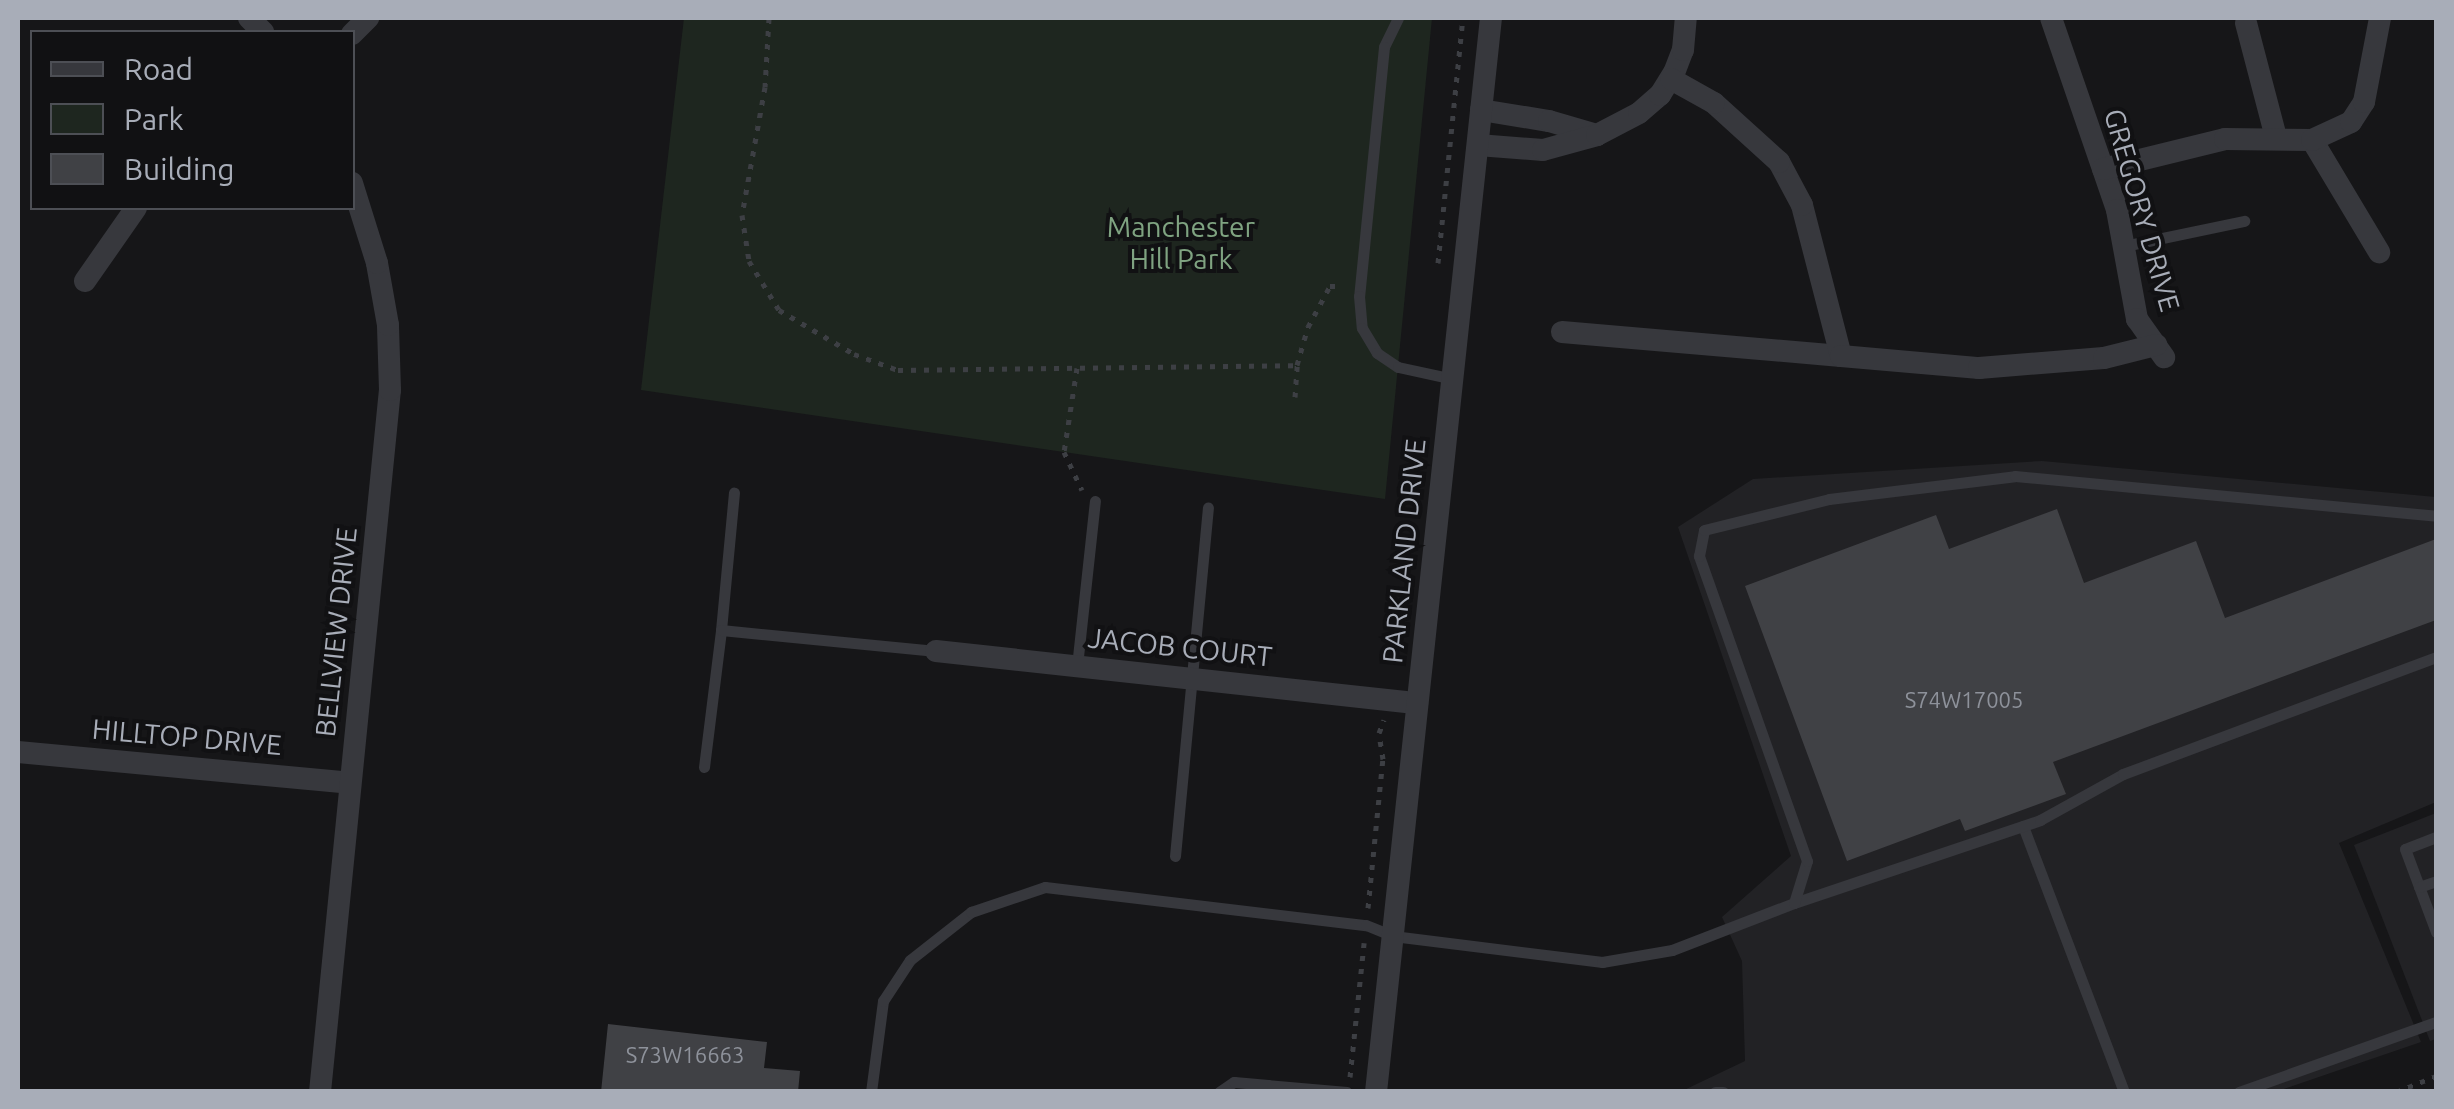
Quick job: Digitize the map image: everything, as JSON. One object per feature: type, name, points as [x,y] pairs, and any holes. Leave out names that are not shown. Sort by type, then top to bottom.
[{"type":"street","name":"PARKLAND DRIVE","points":[[1376,1092],[1491,18]]},
{"type":"street","points":[[1478,145],[1543,150],[1598,136],[1638,113],[1671,79],[1683,50],[1686,18]]},
{"type":"street","name":"GREGORY DRIVE","points":[[1841,356],[1978,368],[2160,351],[2137,319],[2104,169],[2052,18]]},
{"type":"street","points":[[2104,169],[2226,139],[2312,140],[2351,122],[2364,102],[2380,18]]},
{"type":"street","points":[[2246,22],[2276,137]]},
{"type":"street","points":[[1562,332],[1841,356],[1802,204],[1778,162],[1714,103],[1671,79]]},
{"type":"street","points":[[1481,110],[1549,120],[1598,136]]},
{"type":"street","points":[[2312,140],[2380,252]]},
{"type":"street","name":"BELLVIEW DRIVE","points":[[320,1092],[390,390],[388,324],[378,263],[355,192]]},
{"type":"street","points":[[85,281],[135,210]]},
{"type":"street","name":"JACOB COURT","points":[[936,651],[1417,703]]},
{"type":"street","name":"HILLTOP DRIVE","points":[[18,752],[350,783]]},
{"type":"lane","points":[[1398,18],[1384,47],[1360,287],[1362,328],[1377,353],[1398,367],[1453,378]]},
{"type":"lane","points":[[2124,246],[2244,220]]},
{"type":"lane","points":[[1794,904],[1807,861],[1699,556],[1704,530],[1830,500],[2015,476],[2436,516]]},
{"type":"lane","points":[[704,767],[734,494]]},
{"type":"lane","points":[[1077,666],[1095,501]]},
{"type":"lane","points":[[1174,856],[1208,508]]},
{"type":"lane","points":[[721,630],[936,651]]},
{"type":"lane","points":[[872,1092],[883,1001],[910,960],[971,912],[1045,888],[1366,925],[1392,936],[1602,962],[1672,950],[2023,826],[2123,774],[2436,656]]},
{"type":"lane","points":[[2023,826],[2124,1092]]},
{"type":"lane","points":[[2436,837],[2405,849],[2436,932]]},
{"type":"lane","points":[[2420,888],[2436,881]]},
{"type":"lane","points":[[2239,1092],[2436,1022]]},
{"type":"lane","points":[[1219,1092],[1234,1082],[1348,1092]]},
{"type":"path","points":[[769,18],[765,87],[742,215],[749,261],[780,310],[854,354],[898,370],[1297,365]]},
{"type":"path","points":[[1436,276],[1463,18]]},
{"type":"path","points":[[1295,397],[1297,365],[1308,327],[1330,286],[1360,287]]},
{"type":"path","points":[[1077,368],[1064,452],[1083,492],[1095,501]]},
{"type":"path","points":[[1348,1092],[1383,759],[1380,733],[1392,700]]},
{"type":"path","points":[[2396,1092],[2436,1076]]},
{"type":"shaded area","points":[[2042,461],[2436,497],[2436,802],[2339,843],[2421,1042],[2278,1091],[1682,1091],[1745,1061],[1742,961],[1722,917],[1791,856],[1678,527],[1753,479]]},
{"type":"shaded area","points":[[2436,813],[2436,1039],[2430,1041],[2354,845]]},
{"type":"green space","name":"Manchester Hill Park","points":[[684,18],[1432,18],[1385,499],[641,390]]},
{"type":"building","points":[[2057,509],[2084,583],[2196,541],[2225,618],[2436,539],[2436,620],[2053,762],[2066,794],[1965,831],[1960,819],[1847,861],[1745,586],[1936,515],[1949,549]]},
{"type":"building","points":[[608,1024],[767,1042],[764,1068],[800,1071],[798,1092],[601,1092]]}]
